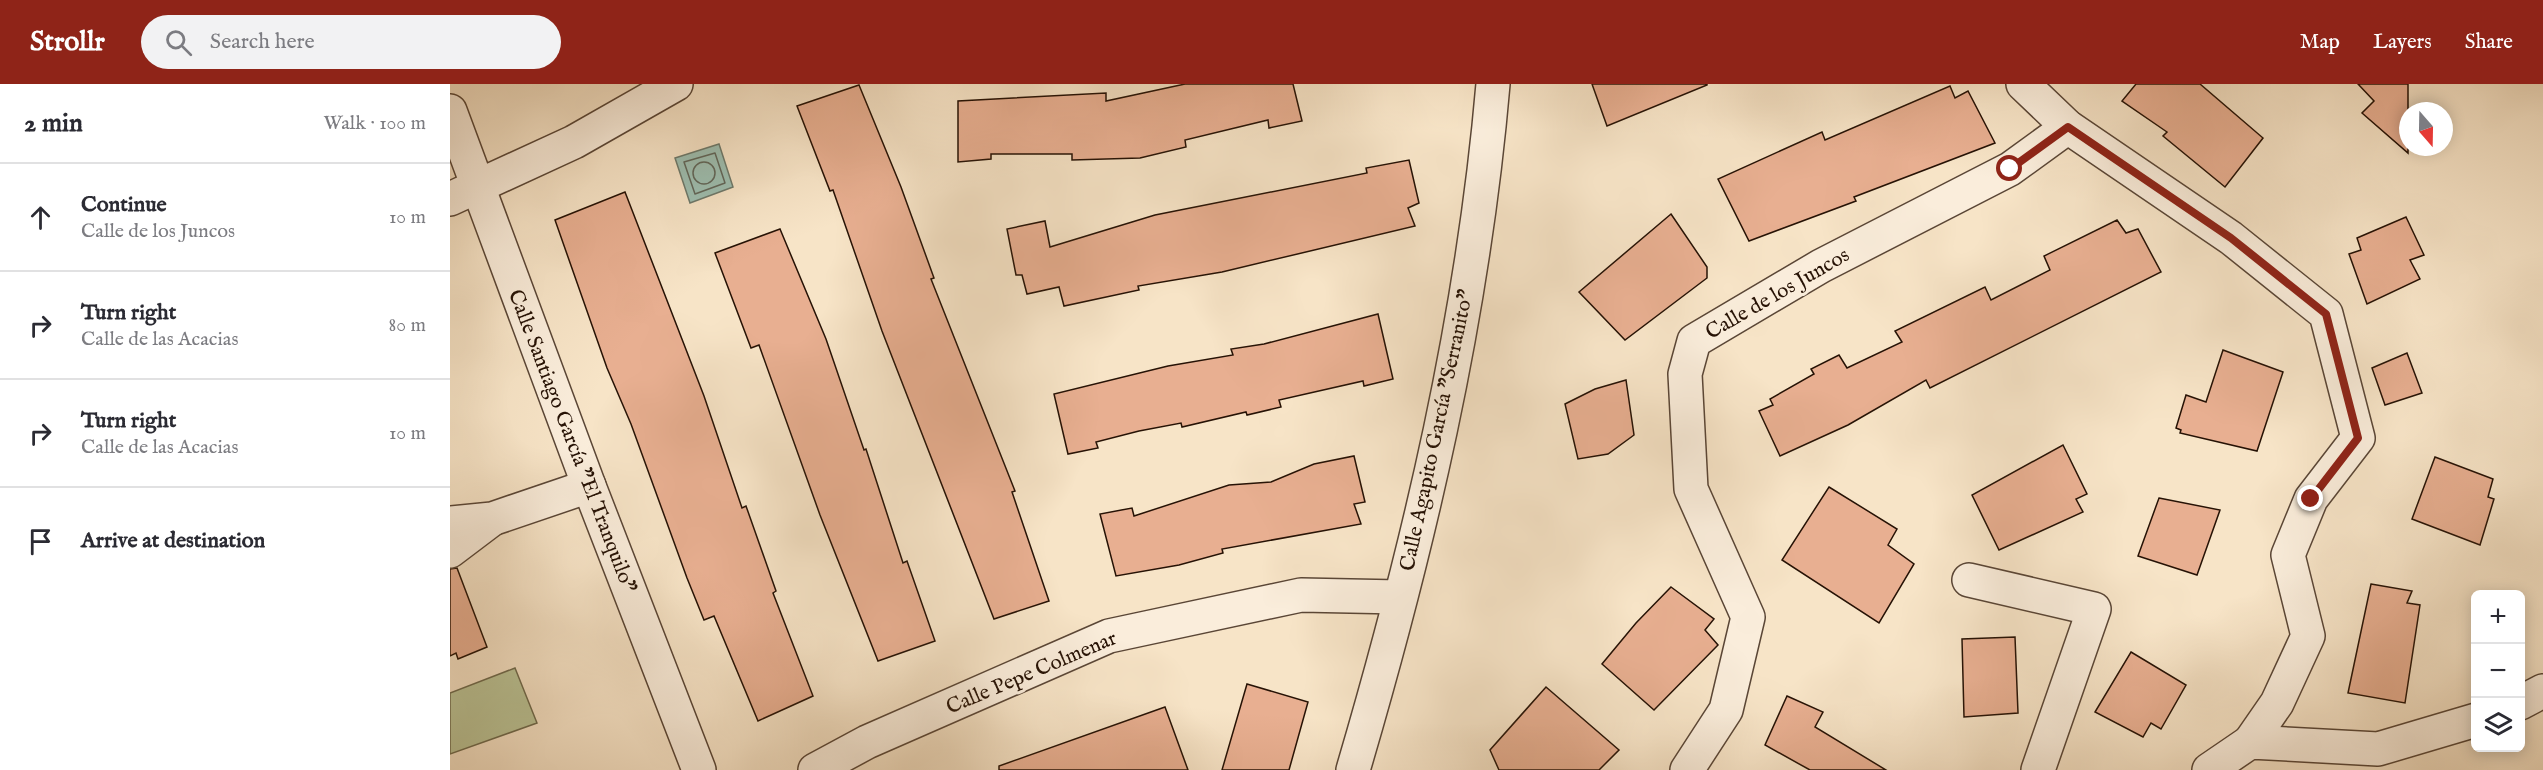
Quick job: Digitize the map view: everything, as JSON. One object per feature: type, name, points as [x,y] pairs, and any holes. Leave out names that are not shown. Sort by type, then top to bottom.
[{"type":"street","points":[[464,193],[574,142],[676,84]]},
{"type":"street","name":"Calle Agapito García \"Serranito\"","points":[[1353,770],[1419,529],[1454,364],[1487,146],[1493,84]]},
{"type":"street","points":[[2023,84],[2068,127],[2231,238],[2326,314],[2358,438],[2311,499],[2288,555],[2308,636],[2277,703],[2250,742],[2209,770]]},
{"type":"street","name":"Calle Santiago García \"El Tranquilo\"","points":[[450,111],[464,193],[589,486],[699,770]]},
{"type":"street","name":"Calle de los Juncos","points":[[1687,770],[1726,711],[1748,617],[1691,489],[1685,374],[1694,341],[1821,266],[2010,169],[2068,127]]},
{"type":"street","points":[[450,524],[492,519],[589,486]]},
{"type":"street","points":[[450,551],[492,519]]},
{"type":"street","points":[[1969,580],[2094,609],[2038,770]]},
{"type":"street","name":"Calle Pepe Colmenar","points":[[815,770],[867,742],[1109,636],[1301,595],[1400,597]]},
{"type":"street","points":[[2525,700],[2543,691]]},
{"type":"street","points":[[2250,742],[2378,749],[2471,721]]},
{"type":"green space","points":[[515,668],[537,723],[450,754],[450,693]]},
{"type":"water","points":[[719,144],[733,187],[690,203],[675,158]]},
{"type":"building","points":[[1185,84],[1293,84],[1302,121],[1269,128],[1268,120],[1185,140],[1186,147],[1140,158],[1072,160],[1072,154],[991,154],[991,159],[958,162],[958,101],[1106,93],[1106,101]]},
{"type":"building","points":[[1592,84],[1707,84],[1707,85],[1607,126]]},
{"type":"building","points":[[2136,84],[2200,84],[2263,138],[2225,187],[2163,136],[2167,132],[2122,101]]},
{"type":"building","points":[[2358,84],[2408,84],[2408,102],[2399,102],[2399,145],[2362,113],[2374,101]]},
{"type":"building","points":[[859,85],[901,187],[934,278],[931,279],[1015,491],[1012,492],[1049,601],[994,619],[882,331],[833,190],[830,191],[797,106]]},
{"type":"building","points":[[1950,86],[1955,98],[1968,91],[1995,143],[1854,197],[1856,201],[1749,241],[1718,179],[1822,132],[1825,140]]},
{"type":"building","points":[[1409,160],[1419,203],[1408,208],[1415,226],[1222,272],[1138,286],[1139,290],[1064,306],[1059,287],[1027,294],[1022,275],[1016,275],[1007,229],[1045,221],[1050,247],[1155,215],[1367,173],[1366,168]]},
{"type":"building","points":[[625,192],[704,396],[742,508],[746,506],[776,591],[773,593],[813,696],[758,721],[714,616],[704,620],[631,424],[607,368],[555,220]]},
{"type":"building","points":[[1671,214],[1707,267],[1707,278],[1625,340],[1579,292]]},
{"type":"building","points":[[2406,217],[2424,255],[2410,260],[2420,279],[2367,304],[2349,254],[2361,250],[2357,238]]},
{"type":"building","points":[[2117,220],[2126,233],[2138,229],[2161,272],[1930,388],[1926,380],[1848,425],[1780,456],[1759,411],[1773,405],[1770,399],[1814,374],[1811,369],[1839,355],[1847,368],[1902,342],[1895,331],[1985,287],[1991,300],[2050,270],[2044,256]]},
{"type":"building","points":[[780,229],[826,339],[864,450],[866,449],[903,563],[907,561],[935,641],[878,661],[820,515],[759,345],[751,348],[715,253]]},
{"type":"building","points":[[1378,314],[1393,379],[1364,386],[1363,381],[1279,400],[1281,407],[1247,415],[1246,412],[1182,427],[1181,423],[1139,431],[1096,442],[1098,448],[1068,454],[1054,394],[1168,366],[1233,355],[1231,349],[1264,344]]},
{"type":"building","points":[[2223,350],[2283,372],[2257,451],[2180,433],[2181,430],[2176,428],[2186,395],[2206,402]]},
{"type":"building","points":[[2407,353],[2422,393],[2385,405],[2372,368]]},
{"type":"building","points":[[1626,380],[1634,435],[1608,454],[1578,459],[1565,404],[1595,389]]},
{"type":"building","points":[[2063,445],[2087,494],[2076,499],[2083,512],[1999,550],[1972,495]]},
{"type":"building","points":[[1354,456],[1365,502],[1354,504],[1361,524],[1222,549],[1223,553],[1179,565],[1116,576],[1100,514],[1132,508],[1134,516],[1229,485],[1271,482],[1314,464]]},
{"type":"building","points":[[2435,457],[2493,479],[2488,497],[2494,499],[2480,545],[2412,519]]},
{"type":"building","points":[[1829,487],[1897,529],[1888,545],[1914,564],[1879,623],[1782,560]]},
{"type":"building","points":[[2159,498],[2220,510],[2197,575],[2138,556]]},
{"type":"building","points":[[457,568],[487,647],[458,659],[456,653],[450,656],[450,569]]},
{"type":"building","points":[[2371,584],[2412,591],[2407,603],[2420,605],[2405,703],[2348,693]]},
{"type":"building","points":[[1671,587],[1714,619],[1705,630],[1718,645],[1654,710],[1602,664],[1636,623]]},
{"type":"building","points":[[2015,637],[2018,713],[1964,717],[1962,639]]},
{"type":"building","points":[[2131,652],[2186,685],[2161,729],[2151,723],[2143,737],[2095,712]]},
{"type":"building","points":[[1247,684],[1308,702],[1289,770],[1222,770]]},
{"type":"building","points":[[1546,687],[1619,750],[1599,770],[1499,770],[1490,750]]},
{"type":"building","points":[[1787,696],[1823,712],[1815,727],[1886,770],[1810,770],[1765,745]]},
{"type":"building","points":[[1165,707],[1188,770],[999,770],[999,766]]},
{"type":"route","points":[[2010,169],[2068,127],[2154,183],[2231,238],[2326,314],[2358,438],[2311,499]]}]
